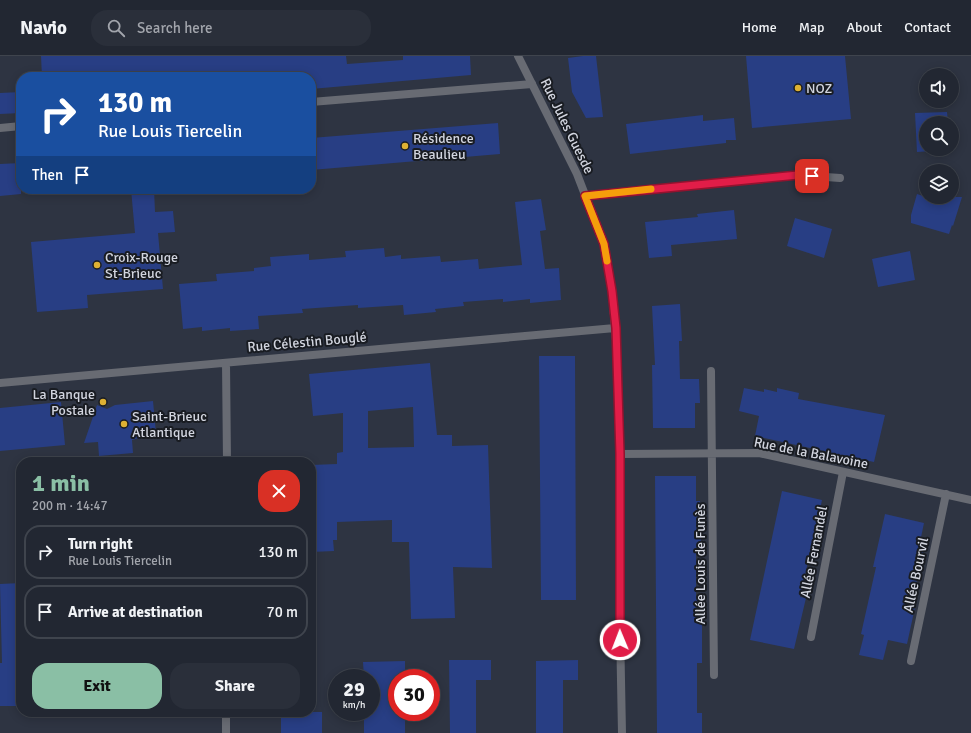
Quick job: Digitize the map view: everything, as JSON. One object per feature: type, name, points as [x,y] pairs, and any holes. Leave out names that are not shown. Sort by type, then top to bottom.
[{"type":"street","name":"Rue Jules Guesde","points":[[518,56],[577,174],[604,244],[613,295],[616,328],[620,454],[620,627],[622,733]]},
{"type":"street","points":[[316,102],[532,84]]},
{"type":"street","points":[[0,128],[16,126]]},
{"type":"street","points":[[585,196],[798,175],[840,178]]},
{"type":"street","name":"Rue Célestin Bouglé","points":[[0,383],[616,328]]},
{"type":"street","points":[[226,363],[227,457]]},
{"type":"street","name":"Allée Louis de Funès","points":[[711,371],[714,675]]},
{"type":"street","name":"Rue de la Balavoine","points":[[620,454],[759,453],[971,500]]},
{"type":"street","name":"Allée Fernandel","points":[[811,637],[843,472]]},
{"type":"street","name":"Allée Bourvil","points":[[911,661],[946,494]]},
{"type":"street","points":[[226,717],[226,733]]},
{"type":"building","points":[[41,56],[346,56],[347,64],[403,60],[403,56],[470,56],[471,75],[316,89],[316,72],[42,72]]},
{"type":"building","points":[[596,56],[603,117],[586,118],[572,92],[568,58]]},
{"type":"building","name":"NOZ","points":[[746,56],[845,56],[851,119],[752,128]]},
{"type":"building","points":[[16,92],[16,113],[0,114],[0,93]]},
{"type":"building","points":[[947,112],[947,116],[919,116],[919,152],[917,152],[915,113]]},
{"type":"building","points":[[703,115],[703,121],[734,118],[736,140],[726,140],[726,143],[630,154],[626,124]]},
{"type":"building","name":"Résidence Beaulieu","points":[[498,123],[500,154],[316,170],[316,138]]},
{"type":"building","points":[[16,163],[16,194],[21,194],[0,196],[0,164]]},
{"type":"building","name":"Croix-Rouge St-Brieuc","points":[[131,194],[154,194],[155,212],[173,211],[175,232],[158,233],[163,289],[87,295],[88,308],[37,312],[31,242],[135,233]]},
{"type":"building","points":[[917,194],[919,195],[919,204],[959,204],[959,197],[962,197],[949,234],[911,223],[911,215]]},
{"type":"building","points":[[541,199],[546,230],[540,231],[545,269],[559,268],[561,300],[530,303],[530,299],[503,302],[503,299],[463,302],[464,306],[435,309],[436,312],[404,315],[403,305],[358,308],[358,305],[302,309],[303,313],[258,316],[259,329],[230,331],[230,328],[202,331],[202,327],[183,329],[179,284],[217,281],[216,274],[254,271],[254,268],[271,266],[270,257],[309,254],[309,260],[346,257],[345,251],[384,248],[385,257],[401,255],[401,259],[440,256],[441,262],[478,259],[479,269],[522,265],[515,202]]},
{"type":"building","points":[[734,210],[737,239],[671,245],[672,256],[649,258],[645,222],[698,217],[697,214]]},
{"type":"building","points":[[795,218],[832,229],[824,258],[787,246]]},
{"type":"building","points":[[910,251],[915,280],[878,287],[872,259]]},
{"type":"building","points":[[680,304],[682,341],[679,341],[680,379],[699,379],[700,403],[695,403],[695,428],[653,428],[652,365],[655,365],[652,306]]},
{"type":"building","points":[[539,356],[575,356],[576,600],[541,600]]},
{"type":"building","points":[[430,363],[437,435],[452,435],[452,446],[488,445],[492,568],[453,567],[455,618],[411,619],[409,542],[392,542],[392,520],[337,522],[337,540],[333,540],[334,551],[316,552],[316,465],[337,464],[337,453],[343,452],[343,413],[313,416],[309,374]],"holes":[[[413,407],[414,447],[368,448],[368,411]]]},
{"type":"building","points":[[744,388],[764,392],[764,389],[777,392],[777,388],[799,393],[798,399],[885,415],[874,462],[755,436],[759,416],[739,411]]},
{"type":"building","points":[[153,401],[156,433],[132,440],[133,453],[99,456],[98,442],[84,443],[97,405],[107,409],[115,405]]},
{"type":"building","points":[[61,402],[65,445],[0,451],[0,408]]},
{"type":"building","points":[[655,476],[696,476],[696,501],[700,501],[701,552],[696,552],[696,597],[701,597],[702,627],[702,663],[697,663],[697,713],[702,713],[702,733],[657,733]]},
{"type":"building","points":[[782,491],[822,500],[817,524],[821,525],[815,554],[810,553],[800,597],[806,598],[794,649],[750,640]]},
{"type":"building","points":[[885,514],[924,523],[919,547],[924,548],[913,597],[917,598],[907,644],[888,640],[883,660],[859,655],[864,635],[861,634],[876,567],[873,567]]},
{"type":"building","points":[[16,583],[16,706],[0,706],[0,663],[2,663],[0,584]]},
{"type":"building","points":[[449,660],[491,660],[491,680],[476,680],[476,733],[450,733]]},
{"type":"building","points":[[578,660],[578,680],[563,680],[563,733],[536,733],[536,661]]},
{"type":"building","points":[[405,661],[405,669],[388,669],[388,721],[405,721],[405,733],[364,733],[364,721],[380,721],[380,669],[363,669],[363,662]]},
{"type":"building","points":[[316,712],[322,712],[322,733],[281,733],[281,717],[316,717]]},
{"type":"slow traffic","points":[[607,261],[604,244],[585,196],[651,189]]},
{"type":"place","name":"NOZ","points":[[798,88]]},
{"type":"place","name":"Résidence Beaulieu","points":[[405,146]]},
{"type":"place","name":"Croix-Rouge St-Brieuc","points":[[97,265]]},
{"type":"place","name":"La Banque Postale","points":[[103,402]]},
{"type":"place","name":"Saint-Brieuc Atlantique","points":[[124,424]]},
{"type":"route","points":[[620,640],[620,454],[616,328],[612,291],[604,244],[585,196],[798,175],[812,176]]}]
